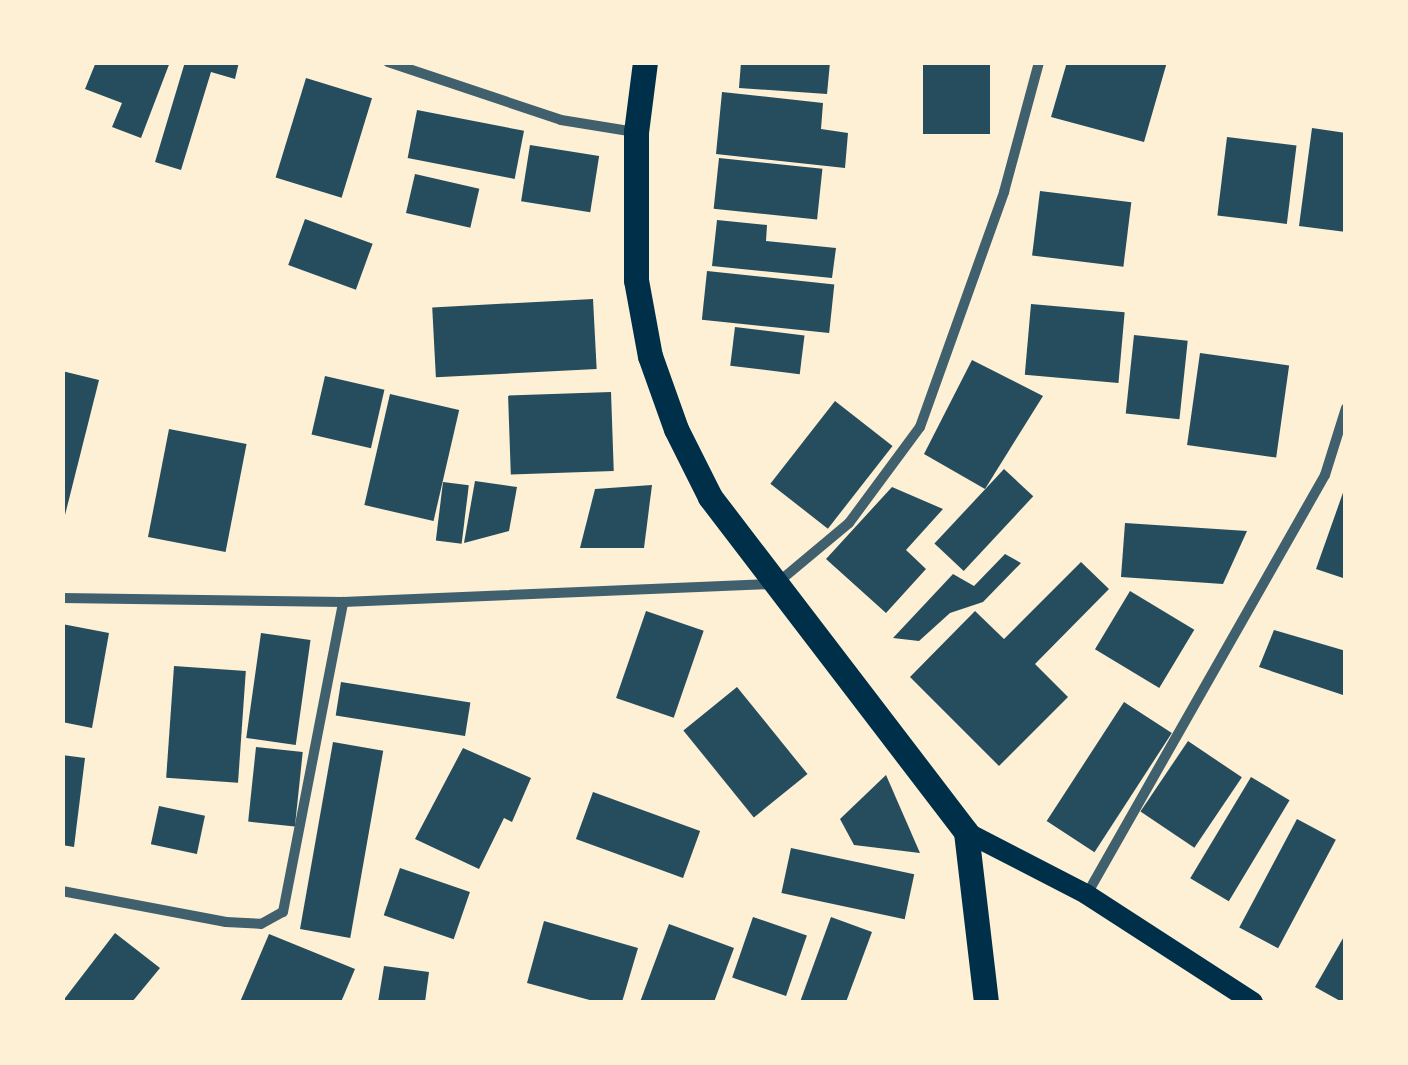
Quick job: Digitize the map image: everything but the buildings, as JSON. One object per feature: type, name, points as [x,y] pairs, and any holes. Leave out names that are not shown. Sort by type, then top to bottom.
[{"type":"main road","points":[[645,62],[636,132],[636,280],[650,356],[676,429],[710,497],[776,584],[830,646],[966,832],[1086,894],[1254,1002]]},
{"type":"main road","points":[[966,832],[986,1002]]},
{"type":"street","points":[[388,62],[561,120],[636,132]]},
{"type":"street","points":[[62,598],[343,602],[776,584],[849,523],[920,427],[1004,192],[1039,62]]},
{"type":"street","points":[[1086,894],[1325,475],[1346,408]]},
{"type":"street","points":[[62,890],[226,922],[261,924],[283,912],[343,602]]}]
